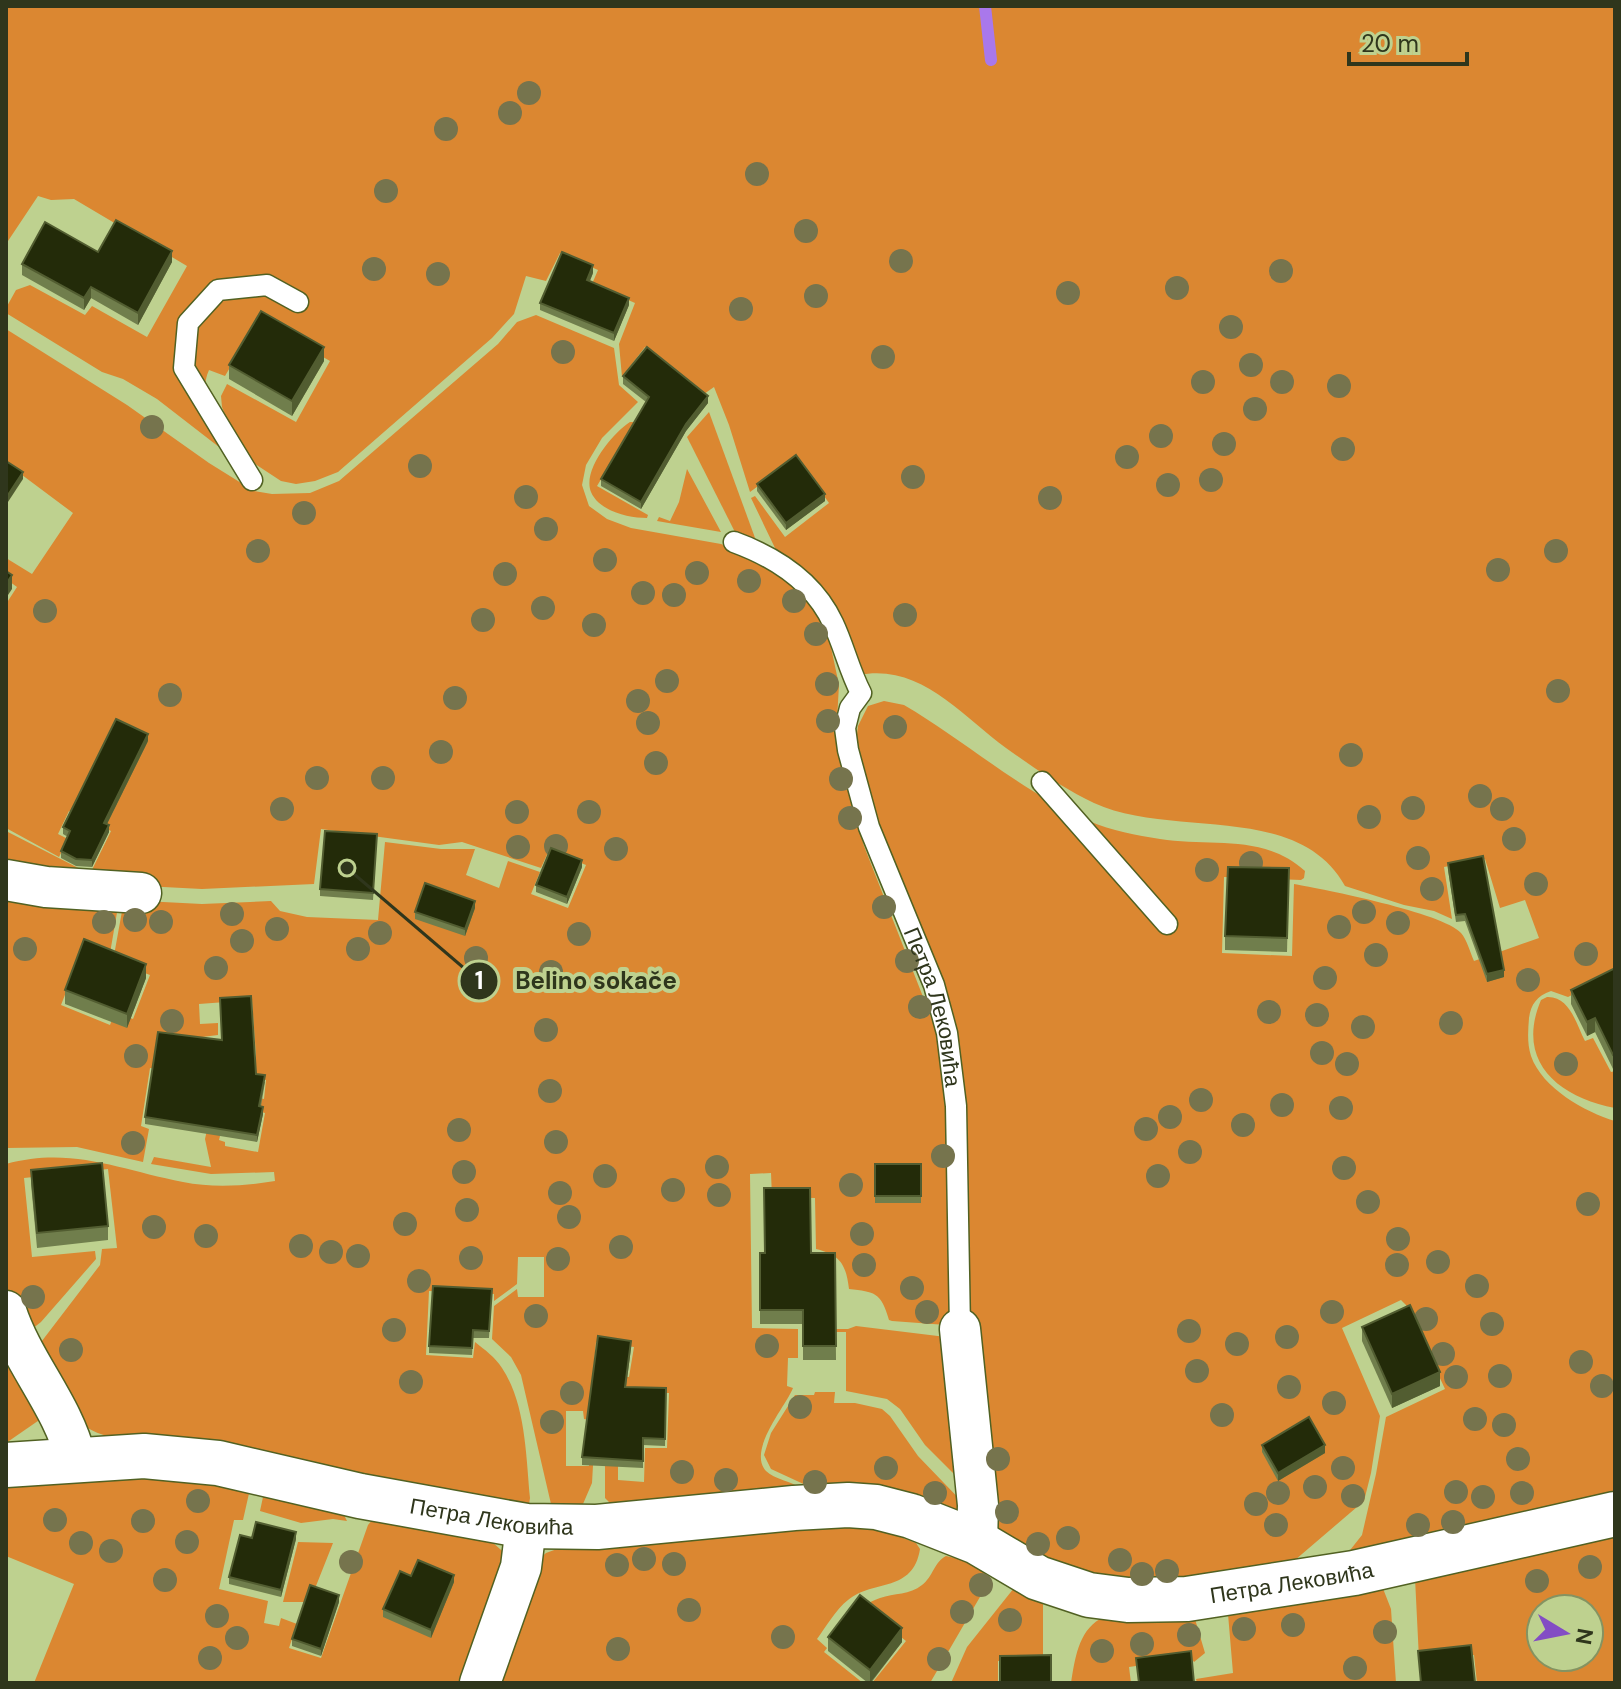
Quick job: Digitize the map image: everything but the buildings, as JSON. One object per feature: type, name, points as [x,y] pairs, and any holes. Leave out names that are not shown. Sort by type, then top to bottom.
[{"type":"street","points":[[6,880],[46,887],[141,893]]},
{"type":"street","points":[[6,1311],[32,1371],[70,1436],[76,1459]]},
{"type":"street","name":"Петра Лековића","points":[[960,1329],[978,1505],[977,1542]]},
{"type":"street","name":"Петра Лековића","points":[[6,1465],[144,1456],[218,1463],[360,1496],[526,1526],[597,1527],[848,1505],[876,1507],[911,1516],[977,1542],[1038,1578],[1089,1595],[1128,1600],[1187,1599],[1354,1573],[1615,1514]]},
{"type":"street","points":[[480,1683],[521,1567],[526,1526]]},
{"type":"lane","points":[[252,480],[184,368],[188,323],[218,290],[267,285],[298,302]]},
{"type":"lane","name":"Петра Лековића","points":[[734,542],[769,557],[811,589],[833,622],[861,693],[850,708],[845,728],[848,750],[869,827],[934,985],[947,1033],[956,1106],[960,1329]]},
{"type":"lane","points":[[1042,782],[1167,924]]},
{"type":"shaded area","points":[[6,6],[1615,6],[1615,973],[1568,997],[1551,991],[1542,995],[1531,1009],[1528,1037],[1537,1068],[1555,1088],[1578,1105],[1615,1121],[1615,1492],[1347,1554],[1362,1535],[1386,1417],[1445,1389],[1401,1300],[1342,1328],[1380,1416],[1364,1501],[1288,1566],[1228,1576],[1097,1581],[1024,1549],[997,1528],[968,1304],[959,1066],[879,831],[856,742],[858,726],[868,706],[884,701],[904,705],[1041,796],[1098,824],[1160,839],[1254,846],[1289,859],[1305,871],[1301,880],[1224,877],[1222,953],[1292,956],[1294,884],[1382,903],[1450,925],[1463,936],[1474,961],[1539,938],[1525,900],[1500,908],[1485,859],[1444,867],[1452,919],[1345,886],[1324,860],[1297,842],[1231,826],[1125,813],[1094,803],[1027,763],[956,707],[920,684],[881,673],[859,675],[803,574],[775,548],[751,498],[755,496],[785,537],[829,503],[797,458],[750,492],[714,387],[704,394],[645,347],[622,377],[619,344],[635,303],[592,284],[598,270],[560,253],[546,281],[526,276],[514,314],[492,338],[338,472],[315,481],[296,484],[281,481],[240,454],[222,407],[221,396],[227,384],[296,422],[330,361],[258,320],[225,376],[209,370],[206,379],[207,408],[219,447],[157,399],[123,379],[102,372],[6,313],[16,290],[30,285],[85,315],[92,306],[147,337],[187,266],[74,199],[51,200],[38,196],[6,244]]},
{"type":"shaded area","points":[[536,315],[614,348],[619,385],[638,402],[602,438],[586,465],[582,485],[589,506],[607,519],[631,528],[721,544],[763,562],[790,580],[816,608],[829,638],[839,685],[836,737],[843,774],[864,846],[936,1030],[948,1105],[953,1318],[946,1325],[889,1320],[876,1295],[849,1289],[841,1262],[831,1254],[816,1249],[815,1198],[772,1197],[771,1173],[750,1174],[752,1328],[798,1329],[798,1358],[788,1358],[787,1386],[793,1388],[764,1440],[761,1462],[769,1474],[802,1488],[625,1506],[610,1503],[605,1498],[605,1433],[618,1456],[618,1480],[644,1482],[645,1448],[667,1448],[669,1393],[618,1392],[609,1375],[629,1377],[634,1347],[596,1342],[593,1373],[605,1374],[600,1422],[584,1419],[583,1411],[566,1411],[566,1466],[589,1466],[590,1429],[595,1430],[592,1483],[583,1504],[551,1504],[521,1375],[511,1357],[492,1339],[494,1306],[517,1289],[518,1297],[544,1297],[544,1257],[518,1257],[517,1284],[494,1301],[494,1294],[429,1291],[426,1355],[473,1358],[475,1342],[496,1360],[510,1382],[524,1431],[529,1504],[187,1443],[122,1439],[86,1427],[32,1354],[100,1265],[102,1249],[117,1248],[108,1169],[24,1178],[32,1257],[95,1251],[96,1259],[41,1322],[23,1336],[6,1284],[6,1164],[30,1159],[74,1159],[194,1184],[229,1186],[275,1181],[274,1172],[211,1174],[151,1164],[154,1157],[211,1167],[205,1139],[207,1130],[221,1132],[219,1140],[225,1142],[225,1146],[258,1152],[265,1113],[247,1108],[250,1096],[264,1099],[266,1080],[250,1077],[256,1055],[252,1000],[199,1004],[200,1024],[218,1023],[218,1035],[202,1037],[202,1058],[211,1077],[150,1068],[141,1126],[149,1129],[143,1162],[77,1147],[6,1148],[6,886],[119,901],[109,959],[83,949],[61,1005],[110,1025],[115,1012],[133,1019],[150,975],[113,961],[124,900],[202,904],[271,901],[280,911],[307,917],[378,920],[385,842],[441,849],[475,849],[466,875],[499,888],[508,861],[540,872],[531,894],[568,908],[586,865],[549,850],[541,868],[462,842],[439,845],[321,829],[314,884],[202,889],[86,883],[6,874],[6,831],[90,874],[111,831],[69,811],[58,834],[68,839],[59,857],[6,828],[6,604],[17,587],[6,579],[6,558],[32,574],[73,513],[6,463],[6,329],[127,405],[254,491],[310,493],[339,481],[498,344],[517,322]]},
{"type":"shaded area","points":[[709,412],[758,546],[737,536],[687,437]]},
{"type":"shaded area","points":[[630,422],[641,422],[633,426],[597,486],[648,515],[647,518],[631,517],[607,509],[595,499],[589,483],[601,453],[615,434]]},
{"type":"shaded area","points":[[687,469],[721,532],[657,521],[659,517],[670,521],[679,502]]},
{"type":"shaded area","points":[[1547,997],[1567,1006],[1585,1041],[1593,1038],[1611,1072],[1615,1071],[1615,1108],[1576,1095],[1547,1073],[1538,1058],[1534,1022],[1541,1000]]},
{"type":"shaded area","points":[[856,1326],[946,1337],[955,1475],[925,1445],[900,1409],[887,1399],[846,1391],[846,1332],[812,1332],[813,1329],[848,1329]]},
{"type":"shaded area","points":[[6,1341],[48,1414],[6,1443]]},
{"type":"shaded area","points":[[815,1392],[835,1392],[834,1403],[855,1403],[882,1409],[918,1456],[969,1509],[969,1519],[810,1487],[771,1469],[764,1455],[771,1433],[795,1395],[814,1395]]},
{"type":"shaded area","points":[[148,1473],[250,1489],[243,1520],[234,1520],[219,1589],[268,1601],[264,1623],[279,1626],[281,1618],[297,1624],[289,1648],[321,1658],[368,1525],[373,1519],[492,1542],[508,1556],[472,1683],[34,1683],[74,1584],[6,1556],[6,1486]]},
{"type":"shaded area","points":[[256,1491],[343,1513],[347,1521],[333,1519],[301,1523],[260,1511],[263,1497],[255,1495]]},
{"type":"shaded area","points":[[873,1526],[916,1543],[920,1549],[916,1563],[901,1579],[869,1589],[848,1600],[817,1639],[827,1648],[824,1652],[863,1683],[490,1683],[537,1561],[546,1553],[586,1544],[738,1530]]},
{"type":"shaded area","points":[[1615,1532],[1615,1683],[1477,1683],[1474,1655],[1419,1659],[1415,1578]]},
{"type":"shaded area","points":[[298,1542],[333,1543],[314,1591],[309,1590],[305,1602],[283,1602]]},
{"type":"shaded area","points":[[946,1556],[964,1560],[985,1572],[987,1578],[984,1590],[930,1683],[872,1683],[906,1641],[862,1606],[917,1588],[926,1582]]},
{"type":"shaded area","points":[[1382,1586],[1391,1609],[1396,1683],[1197,1683],[1196,1679],[1233,1673],[1228,1614]]},
{"type":"shaded area","points":[[1014,1588],[1043,1599],[1043,1666],[1031,1660],[998,1661],[998,1683],[951,1683],[967,1647]]},
{"type":"shaded area","points":[[1100,1619],[1195,1619],[1205,1653],[1194,1662],[1191,1658],[1129,1667],[1131,1683],[1071,1683],[1082,1639]]},
{"type":"waterway","points":[[985,6],[991,60]]},
{"type":"place","name":"Belino sokače","points":[[347,868]]}]
